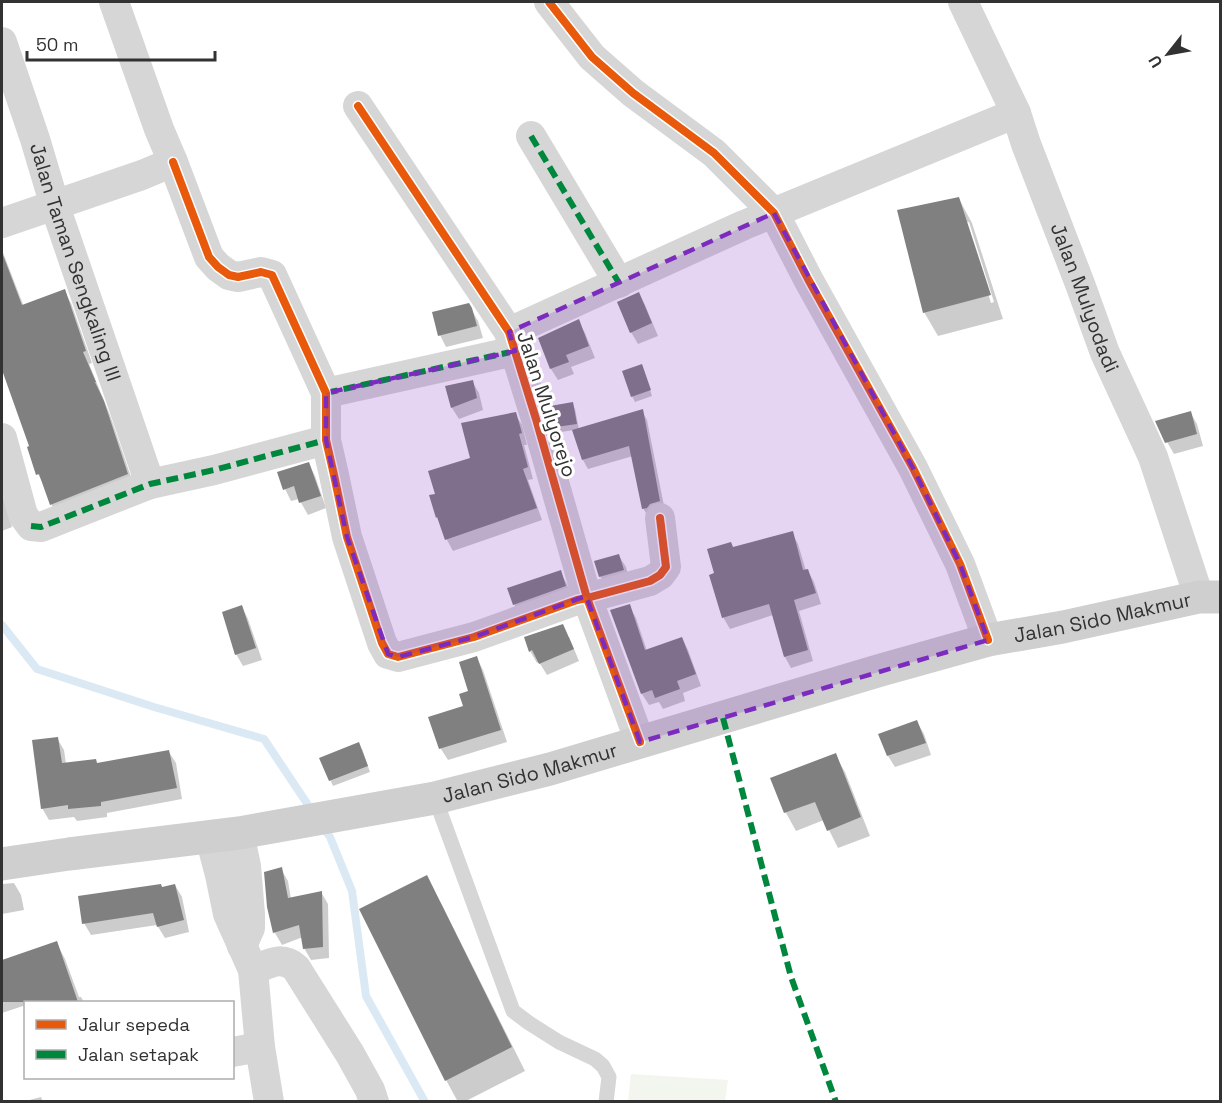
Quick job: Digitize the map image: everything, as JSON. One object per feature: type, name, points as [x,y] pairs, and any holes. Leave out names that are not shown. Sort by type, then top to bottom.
[{"type":"main road","name":"Jalan Sido Makmur","points":[[2,864],[224,835],[435,798],[550,769],[988,640],[1210,597]]},
{"type":"street","points":[[114,2],[159,129],[209,257],[229,275],[238,277],[261,272],[272,275],[326,393],[326,440],[347,537],[382,643],[388,654],[398,657],[474,637],[577,600],[650,581],[660,575],[666,567],[660,518]]},
{"type":"street","points":[[549,2],[592,57],[633,93],[714,153],[764,217],[808,279],[913,468],[960,564],[988,640]]},
{"type":"street","name":"Jalan Mulyodadi","points":[[963,2],[1016,112],[1105,353],[1153,457],[1210,597]]},
{"type":"street","name":"Jalan Taman Sengkaling III","points":[[2,42],[55,206],[150,484]]},
{"type":"street","name":"Jalan Mulyorejo","points":[[358,106],[512,342],[587,598],[640,742]]},
{"type":"street","points":[[326,393],[512,342],[619,283],[764,217],[1016,112]]},
{"type":"street","points":[[531,136],[619,283]]},
{"type":"street","points":[[2,223],[142,175],[173,162]]},
{"type":"street","points":[[2,438],[24,515],[31,526],[41,527],[150,484],[214,470],[326,440]]},
{"type":"street","points":[[224,835],[220,875],[228,914],[247,958],[246,1050],[269,1101]]},
{"type":"street","points":[[247,958],[291,963],[296,968],[350,1054],[374,1101]]},
{"type":"lane","points":[[435,798],[513,1011],[559,1042],[595,1059],[603,1066],[609,1077],[606,1101]]},
{"type":"highlighted area","points":[[774,213],[913,468],[960,564],[988,640],[640,742],[586,596],[474,637],[398,657],[388,654],[347,537],[326,440],[326,393],[515,351],[509,332]]},
{"type":"shaded area","points":[[631,1074],[728,1080],[725,1101],[628,1101]]},
{"type":"building","points":[[959,197],[991,295],[923,313],[897,210]]},
{"type":"building","points":[[3,255],[22,305],[65,289],[86,351],[83,352],[104,401],[128,474],[50,505],[39,474],[36,475],[27,447],[29,446],[2,370]]},
{"type":"building","points":[[639,292],[652,323],[630,333],[617,302]]},
{"type":"building","points":[[469,303],[477,326],[438,336],[432,312]]},
{"type":"building","points":[[579,319],[589,346],[566,355],[569,362],[550,369],[538,338]]},
{"type":"building","points":[[642,364],[651,390],[631,397],[622,371]]},
{"type":"building","points":[[473,380],[477,398],[451,408],[445,386]]},
{"type":"building","points":[[573,402],[577,424],[556,427],[550,406]]},
{"type":"building","points":[[643,409],[660,501],[642,509],[629,446],[582,460],[572,430]]},
{"type":"building","points":[[1191,411],[1197,434],[1165,443],[1155,421]]},
{"type":"building","points":[[516,412],[528,467],[523,469],[537,508],[445,540],[429,495],[435,494],[428,471],[470,458],[461,423]]},
{"type":"building","points":[[309,462],[321,496],[299,503],[294,486],[283,490],[277,472]]},
{"type":"building","points":[[793,531],[803,570],[808,569],[816,593],[794,600],[808,650],[784,657],[769,604],[722,618],[709,575],[714,573],[707,549],[731,542],[733,547]]},
{"type":"building","points":[[619,554],[624,570],[599,577],[594,561]]},
{"type":"building","points":[[561,570],[566,586],[513,605],[507,588]]},
{"type":"building","points":[[630,604],[645,650],[682,637],[696,674],[677,681],[680,689],[655,698],[652,690],[641,694],[610,610]]},
{"type":"building","points":[[242,605],[256,648],[235,655],[222,612]]},
{"type":"building","points":[[563,624],[574,649],[539,664],[532,650],[529,652],[524,637]]},
{"type":"building","points":[[477,656],[501,730],[439,749],[428,717],[463,706],[459,694],[468,691],[459,662]]},
{"type":"building","points":[[917,720],[926,743],[887,756],[878,734]]},
{"type":"building","points":[[58,737],[62,763],[96,759],[97,763],[169,750],[177,788],[101,802],[101,806],[68,809],[68,805],[41,809],[32,740]]},
{"type":"building","points":[[359,742],[368,766],[329,781],[319,758]]},
{"type":"building","points":[[836,753],[861,817],[827,831],[815,802],[784,813],[770,778]]},
{"type":"building","points":[[282,867],[288,898],[322,891],[323,947],[303,949],[299,925],[273,933],[267,907],[264,872]]},
{"type":"building","points":[[427,875],[512,1047],[445,1081],[359,909]]},
{"type":"building","points":[[161,884],[162,887],[175,884],[184,920],[157,927],[153,913],[82,924],[78,896]]},
{"type":"building","points":[[57,941],[78,1001],[2,1002],[2,960]]},
{"type":"waterway","points":[[2,625],[37,669],[154,707],[264,739],[312,811]]},
{"type":"waterway","points":[[322,826],[330,837],[352,891],[366,996],[425,1102]]},
{"type":"marked path","points":[[531,136],[619,283]]},
{"type":"marked path","points":[[326,393],[515,351]]},
{"type":"marked path","points":[[31,526],[41,527],[150,484],[214,470],[326,440]]},
{"type":"marked path","points":[[723,718],[791,977],[836,1102]]},
{"type":"cycle path","points":[[549,2],[592,57],[633,93],[714,153],[774,213],[913,468],[960,564],[988,640]]},
{"type":"cycle path","points":[[358,106],[509,332],[587,598],[640,742]]},
{"type":"cycle path","points":[[173,162],[209,257],[229,275],[238,277],[261,272],[272,275],[326,393],[326,440],[347,537],[382,643],[388,654],[398,657],[474,637],[577,600],[650,581],[660,575],[666,567],[660,518]]}]
